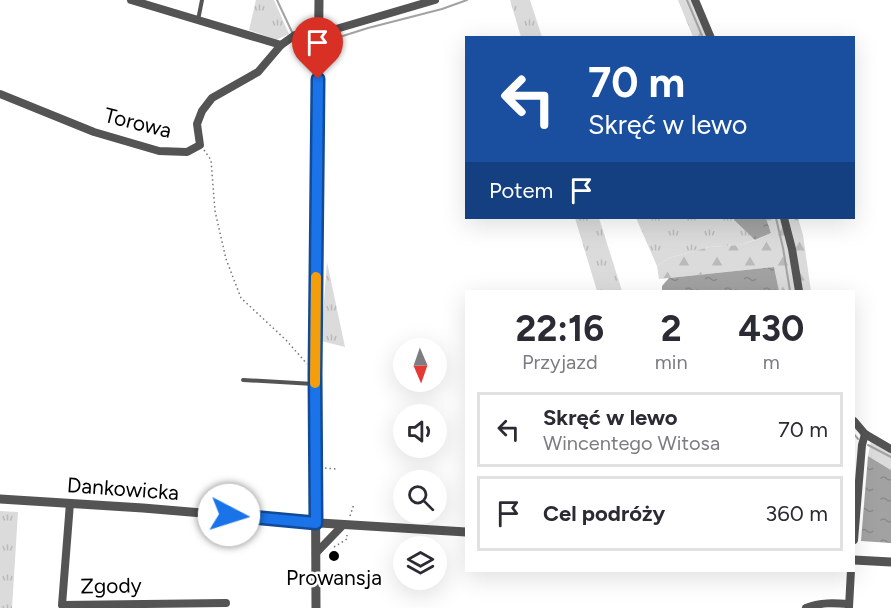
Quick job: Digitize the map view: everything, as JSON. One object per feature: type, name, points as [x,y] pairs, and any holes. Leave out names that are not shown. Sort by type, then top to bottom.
[{"type":"street","points":[[130,0],[281,45]]},
{"type":"street","points":[[316,608],[315,379],[319,0]]},
{"type":"street","name":"Torowa","points":[[0,94],[94,132],[159,151],[187,152],[200,145],[197,124],[202,111],[212,98],[258,72],[281,45],[295,35],[319,34],[435,0]]},
{"type":"street","points":[[695,0],[710,36]]},
{"type":"street","points":[[784,219],[799,290]]},
{"type":"street","points":[[855,422],[865,434],[891,449]]},
{"type":"street","points":[[855,528],[862,445],[865,434]]},
{"type":"street","name":"Dankowicka","points":[[0,499],[154,509],[316,523],[345,528],[465,532]]},
{"type":"street","name":"Zgody","points":[[70,503],[62,606],[226,603]]},
{"type":"street","points":[[316,553],[345,528]]},
{"type":"street","points":[[855,560],[891,562]]},
{"type":"street","points":[[806,608],[832,602],[849,606],[851,572]]},
{"type":"lane","points":[[198,21],[202,0]]},
{"type":"lane","points":[[243,380],[315,379]]},
{"type":"path","points":[[200,145],[211,160],[215,211],[225,259],[241,298],[285,340],[315,379]]},
{"type":"path","points":[[316,462],[326,469],[336,469]]},
{"type":"path","points":[[333,548],[347,538],[345,528]]},
{"type":"green space","points":[[256,0],[274,0],[289,34],[276,40],[249,30]]},
{"type":"green space","points":[[510,0],[530,0],[542,36],[521,36]]},
{"type":"green space","points":[[678,0],[692,0],[709,36],[693,36]]},
{"type":"green space","points":[[575,219],[599,219],[622,290],[597,290]]},
{"type":"green space","points":[[636,219],[734,219],[755,240],[739,245],[709,247],[669,258],[657,266]]},
{"type":"green space","points":[[766,219],[798,219],[803,235],[811,290],[779,290],[774,267],[659,279],[657,266],[669,258],[709,247],[739,245],[771,233]]},
{"type":"green space","points":[[327,262],[345,347],[321,341]]},
{"type":"green space","points":[[871,441],[891,453],[891,470],[868,456]]},
{"type":"green space","points":[[0,511],[18,512],[12,608],[0,608]]},
{"type":"water","points":[[766,219],[771,233],[755,240],[734,220]]},
{"type":"water","points":[[774,267],[779,290],[662,290],[662,286],[669,278]]},
{"type":"water","points":[[868,456],[891,470],[891,543],[861,541]]},
{"type":"waterway","points":[[277,0],[292,32]]},
{"type":"waterway","points":[[327,41],[467,0]]},
{"type":"waterway","points":[[687,0],[702,36]]},
{"type":"waterway","points":[[305,38],[314,41]]},
{"type":"waterway","points":[[776,219],[790,290]]},
{"type":"waterway","points":[[855,435],[858,439]]},
{"type":"waterway","points":[[868,445],[891,457]]},
{"type":"slow traffic","points":[[315,383],[316,277]]},
{"type":"place","name":"Prowansja","points":[[334,556]]},
{"type":"route","points":[[229,515],[316,523],[318,79]]}]
